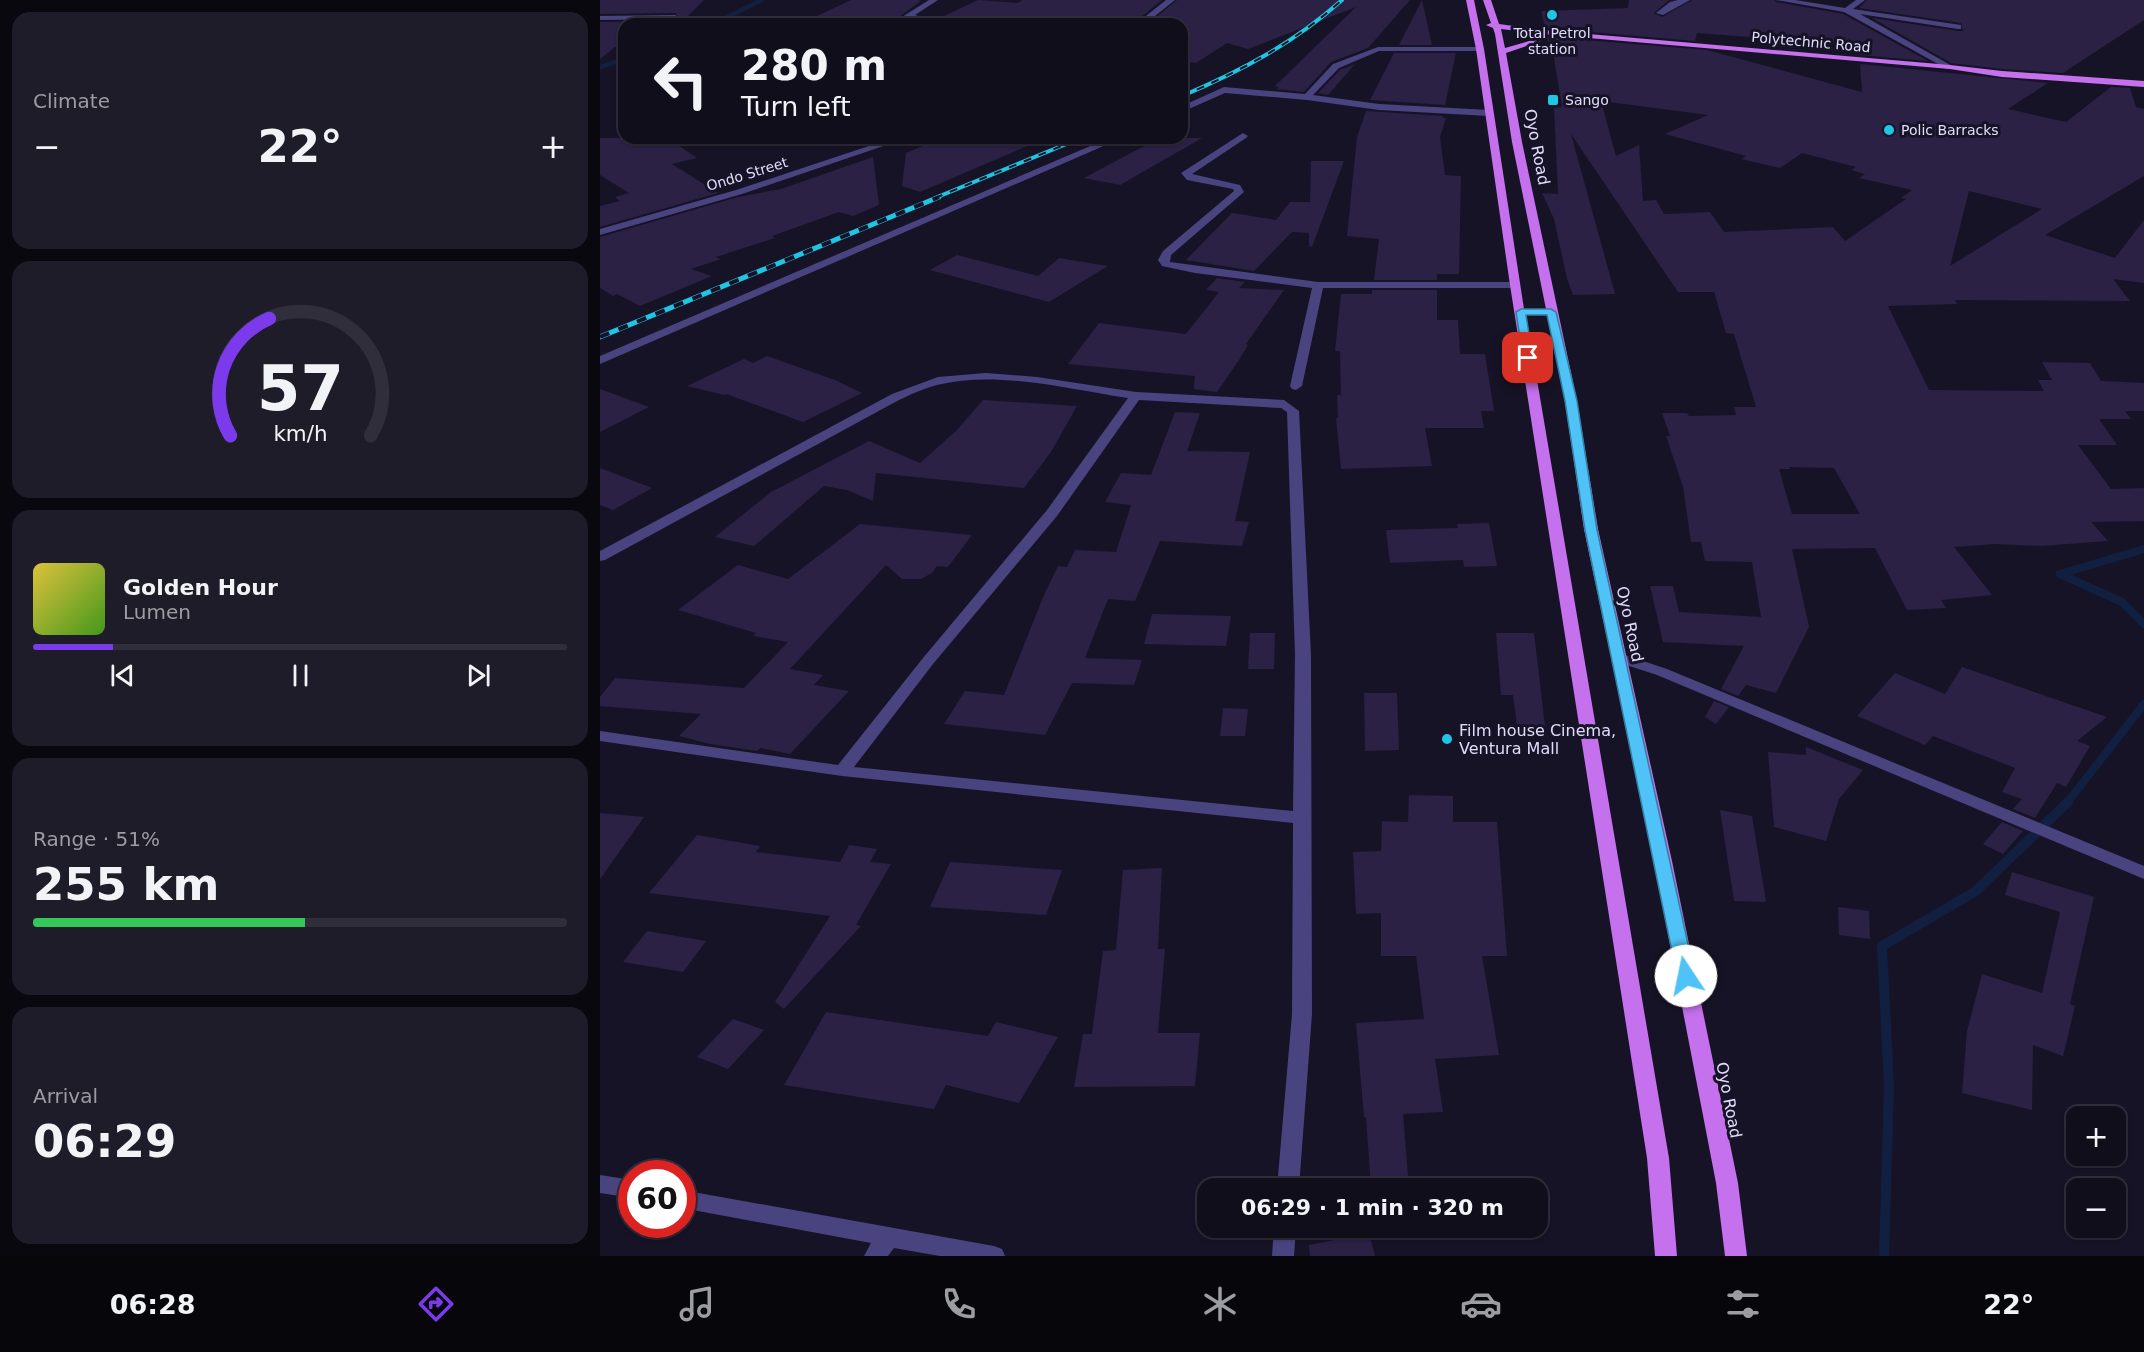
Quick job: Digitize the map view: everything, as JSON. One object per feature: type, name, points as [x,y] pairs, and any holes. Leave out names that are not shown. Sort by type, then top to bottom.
[{"type":"main road","points":[[1470,0],[1480,49],[1515,285],[1658,1158],[1666,1256]]},
{"type":"main road","name":"Oyo Road","points":[[1487,0],[1498,30],[1551,312],[1571,401],[1591,530],[1666,872],[1727,1184],[1736,1256]]},
{"type":"main road","name":"Polytechnic Road","points":[[1476,27],[2144,90]]},
{"type":"main road","name":"Polytechnic Road","points":[[1498,30],[1543,39],[1950,67],[2002,74],[2144,84]]},
{"type":"main road","points":[[1501,52],[1543,39]]},
{"type":"main road","points":[[1521,312],[1551,312]]},
{"type":"street","points":[[906,18],[934,0]]},
{"type":"street","points":[[1148,18],[1171,0]]},
{"type":"street","points":[[1660,13],[1673,4],[1686,0]]},
{"type":"street","points":[[1780,0],[1958,27]]},
{"type":"street","points":[[1846,10],[1861,0]]},
{"type":"street","points":[[1846,10],[1950,67]]},
{"type":"street","points":[[910,16],[918,18]]},
{"type":"street","points":[[600,18],[673,17]]},
{"type":"street","points":[[1307,98],[1336,66],[1378,49],[1480,49]]},
{"type":"street","points":[[1188,106],[1224,90],[1378,107],[1489,113]]},
{"type":"street","points":[[1243,136],[1186,173],[1190,178],[1237,187],[1239,192],[1167,253],[1163,260],[1172,266],[1318,285],[1515,285]]},
{"type":"street","points":[[872,144],[878,147]]},
{"type":"street","name":"Ondo Street","points":[[600,232],[886,144]]},
{"type":"street","points":[[600,360],[1103,144]]},
{"type":"street","points":[[1296,386],[1318,285]]},
{"type":"street","points":[[600,557],[663,520],[882,405],[936,381],[973,376],[1008,378],[1136,396],[1284,405],[1293,411],[1304,656],[1302,1014],[1289,1178]]},
{"type":"street","points":[[842,771],[928,661],[1052,513],[1136,396]]},
{"type":"street","points":[[1619,658],[1662,672],[2144,873]]},
{"type":"street","points":[[600,736],[842,771],[1302,818]]},
{"type":"street","points":[[600,1184],[618,1187]]},
{"type":"street","points":[[696,1202],[994,1256]]},
{"type":"street","points":[[875,1256],[889,1237]]},
{"type":"street","points":[[1283,1256],[1284,1238]]},
{"type":"building","points":[[600,0],[704,0],[686,18],[678,18],[676,13],[600,14]]},
{"type":"building","points":[[851,0],[921,1],[897,18],[813,18]]},
{"type":"building","points":[[978,0],[1018,3],[1022,0],[1162,0],[1140,18],[956,18],[944,16]]},
{"type":"building","points":[[1177,0],[1410,0],[1368,48],[1331,62],[1304,92],[1276,89],[1279,87],[1275,86],[1356,7],[1248,49],[1227,43],[1196,63],[1188,62],[1188,18],[1155,18]]},
{"type":"building","points":[[1422,0],[1432,45],[1399,45]]},
{"type":"building","points":[[1629,0],[1669,0],[1654,13],[1662,17],[1692,0],[1774,0],[1843,14],[1928,61],[1860,55],[1859,45],[1697,33],[1695,41],[1545,28],[1541,11],[1628,8]]},
{"type":"building","points":[[1867,0],[2144,0],[2144,20],[2063,73],[2002,69],[1951,63],[1872,18],[1963,31],[1961,23],[1859,8]]},
{"type":"building","points":[[600,22],[618,22],[618,47],[600,59]]},
{"type":"building","points":[[1547,37],[1707,50],[1862,92],[1860,64],[2048,83],[2008,109],[2066,122],[2111,87],[2130,88],[2136,107],[2144,109],[2144,176],[2045,235],[2115,258],[2144,220],[2144,283],[2113,279],[2130,301],[1955,300],[1957,304],[1888,306],[1929,390],[2044,391],[2038,380],[2052,380],[2042,362],[2090,363],[2101,381],[2144,383],[2144,411],[2125,411],[2131,419],[2099,419],[2117,445],[2078,445],[2111,489],[2144,488],[2144,521],[2091,522],[2108,541],[2041,546],[1996,544],[1954,547],[1992,595],[1941,600],[1946,608],[1907,610],[1875,548],[1792,549],[1809,627],[1776,693],[1746,685],[1738,696],[1721,689],[1744,646],[1663,642],[1650,586],[1673,586],[1679,612],[1761,617],[1752,562],[1705,561],[1701,542],[1691,542],[1683,487],[1666,436],[1670,436],[1662,413],[1687,413],[1689,416],[1736,415],[1734,407],[1756,407],[1734,334],[1726,333],[1714,292],[1678,292],[1571,134],[1615,294],[1573,295],[1567,279],[1554,219],[1542,193],[1558,194],[1554,108],[1562,107],[1553,52],[1551,52]],"holes":[[[1601,101],[1708,115],[1665,134],[1746,156],[1741,159],[1780,168],[1802,153],[1856,167],[1851,170],[1865,174],[1859,178],[1912,190],[1901,198],[1906,199],[1845,241],[1833,227],[1724,232],[1710,212],[1664,214],[1656,200],[1643,201],[1639,145],[1616,156]],[[1969,191],[2042,209],[1950,266]],[[1789,467],[1834,468],[1860,514],[1792,514],[1779,469],[1790,469]]]},
{"type":"building","points":[[1394,53],[1456,53],[1445,105],[1370,100]]},
{"type":"building","points":[[1355,64],[1328,95],[1318,93],[1340,70]]},
{"type":"building","points":[[1366,111],[1446,118],[1440,137],[1445,175],[1461,176],[1459,274],[1437,274],[1437,280],[1374,280],[1379,239],[1347,236],[1357,137]]},
{"type":"building","points":[[600,138],[618,138],[618,144],[677,144],[697,158],[672,164],[718,193],[600,227],[600,206],[620,201],[615,197],[629,193],[600,175]]},
{"type":"building","points":[[1188,138],[1202,138],[1120,185],[1084,178],[1148,144],[1188,144]]},
{"type":"building","points":[[928,144],[1032,144],[920,192],[902,186],[906,153]]},
{"type":"building","points":[[873,157],[879,205],[853,216],[839,212],[772,236],[775,238],[716,257],[721,259],[691,269],[712,276],[640,306],[617,294],[613,296],[600,288],[600,237],[738,197],[781,189]]},
{"type":"building","points":[[1311,161],[1344,161],[1312,247],[1309,246],[1309,233],[1292,232],[1254,271],[1186,260],[1232,213],[1276,220],[1290,202],[1310,202]]},
{"type":"building","points":[[957,255],[1038,276],[1059,258],[1108,266],[1049,302],[930,270]]},
{"type":"building","points":[[1217,278],[1245,282],[1239,288],[1284,290],[1246,344],[1248,345],[1239,360],[1217,392],[1194,389],[1195,376],[1068,364],[1099,323],[1186,334],[1219,292],[1206,290]]},
{"type":"building","points":[[1372,290],[1437,290],[1437,320],[1458,320],[1460,354],[1485,354],[1494,411],[1481,411],[1484,428],[1425,428],[1432,466],[1341,469],[1336,418],[1338,418],[1337,395],[1341,395],[1340,351],[1335,351],[1341,294],[1372,294]]},
{"type":"building","points":[[767,356],[835,380],[862,393],[803,422],[726,394],[687,386],[744,359],[753,363]]},
{"type":"building","points":[[600,389],[649,407],[600,432]]},
{"type":"building","points":[[983,400],[1077,406],[1051,452],[1024,488],[876,473],[873,501],[847,490],[824,486],[754,546],[715,537],[771,492],[869,441],[920,463],[957,430]]},
{"type":"building","points":[[1175,412],[1200,413],[1187,451],[1250,452],[1235,521],[1249,522],[1242,546],[1160,541],[1135,601],[1108,599],[1085,658],[1142,660],[1134,685],[1072,683],[1045,735],[944,724],[965,691],[1004,695],[1058,566],[1067,567],[1075,550],[1116,552],[1131,505],[1105,502],[1121,473],[1151,475]]},
{"type":"building","points":[[600,468],[652,488],[613,510],[600,505]]},
{"type":"building","points":[[1489,523],[1497,566],[1464,567],[1463,560],[1390,563],[1386,530],[1458,528],[1457,524]]},
{"type":"building","points":[[860,524],[972,535],[948,567],[937,566],[932,573],[921,579],[902,579],[886,565],[790,669],[823,675],[814,685],[849,691],[790,754],[761,748],[757,751],[710,744],[679,736],[701,714],[600,706],[600,697],[615,678],[744,688],[788,642],[753,636],[756,633],[678,610],[738,565],[788,579]]},
{"type":"building","points":[[1152,614],[1231,616],[1226,646],[1144,644]]},
{"type":"building","points":[[1250,633],[1275,633],[1274,669],[1248,669]]},
{"type":"building","points":[[1496,633],[1534,633],[1545,726],[1517,726],[1513,695],[1501,695]]},
{"type":"building","points":[[1962,667],[2107,717],[2077,741],[2090,746],[2066,787],[2057,783],[2035,818],[2013,809],[2022,799],[2002,792],[2015,768],[1933,736],[1925,745],[1857,716],[1895,673],[1945,694]]},
{"type":"building","points":[[1364,693],[1397,693],[1399,750],[1365,751]]},
{"type":"building","points":[[1714,701],[1729,707],[1716,724],[1705,717]]},
{"type":"building","points":[[1223,708],[1248,709],[1245,736],[1220,736]]},
{"type":"building","points":[[1806,747],[1863,770],[1839,799],[1826,841],[1774,827],[1768,752],[1806,755]]},
{"type":"building","points":[[1409,795],[1453,796],[1453,822],[1497,822],[1507,956],[1482,956],[1499,1055],[1435,1059],[1443,1112],[1403,1114],[1408,1178],[1370,1178],[1356,1023],[1424,1019],[1416,956],[1381,956],[1381,913],[1356,914],[1353,852],[1381,851],[1382,821],[1408,822]]},
{"type":"building","points":[[1720,810],[1752,816],[1766,902],[1734,901]]},
{"type":"building","points":[[600,813],[644,817],[600,879]]},
{"type":"building","points":[[2002,822],[2023,831],[2003,854],[1983,844]]},
{"type":"building","points":[[697,835],[760,846],[756,852],[840,862],[849,845],[877,849],[870,862],[891,864],[856,925],[861,926],[784,1009],[775,1002],[830,916],[649,893]]},
{"type":"building","points":[[950,862],[1062,870],[1046,915],[930,907]]},
{"type":"building","points":[[1162,868],[1158,949],[1165,949],[1158,1033],[1200,1033],[1195,1086],[1074,1087],[1083,1034],[1092,1034],[1103,951],[1116,950],[1123,870]]},
{"type":"building","points":[[2012,872],[2094,897],[2070,1004],[2075,1006],[2063,1056],[2033,1045],[2032,1110],[1962,1093],[1967,1031],[1982,974],[2042,993],[2060,912],[2005,895]]},
{"type":"building","points":[[1838,907],[1869,911],[1870,939],[1839,935]]},
{"type":"building","points":[[647,931],[706,941],[683,972],[623,962]]},
{"type":"building","points":[[826,1012],[988,1036],[996,1022],[1058,1037],[1019,1103],[946,1085],[934,1109],[784,1085]]},
{"type":"building","points":[[733,1019],[764,1030],[728,1069],[697,1057]]},
{"type":"building","points":[[1344,1238],[1370,1238],[1375,1256],[1310,1256],[1309,1245]]},
{"type":"waterway","points":[[725,18],[762,0]]},
{"type":"waterway","points":[[600,67],[618,61]]},
{"type":"waterway","points":[[2144,549],[2060,574],[2122,602],[2144,624]]},
{"type":"waterway","points":[[2067,803],[2144,704]]},
{"type":"waterway","points":[[1884,1256],[1889,1087],[1882,946],[1976,891],[2067,803]]},
{"type":"railway","points":[[1188,93],[1286,43],[1342,0]]},
{"type":"railway","points":[[935,198],[1066,144]]},
{"type":"railway","points":[[600,337],[939,197]]},
{"type":"place","name":"Total Petrol station","points":[[1552,15]]},
{"type":"place","name":"Sango","points":[[1553,100]]},
{"type":"place","name":"Polic Barracks","points":[[1889,130]]},
{"type":"place","name":"Film house Cinema, Ventura Mall","points":[[1447,739]]},
{"type":"route","points":[[1528,358],[1521,312],[1551,312],[1571,401],[1591,530],[1686,976]]}]
